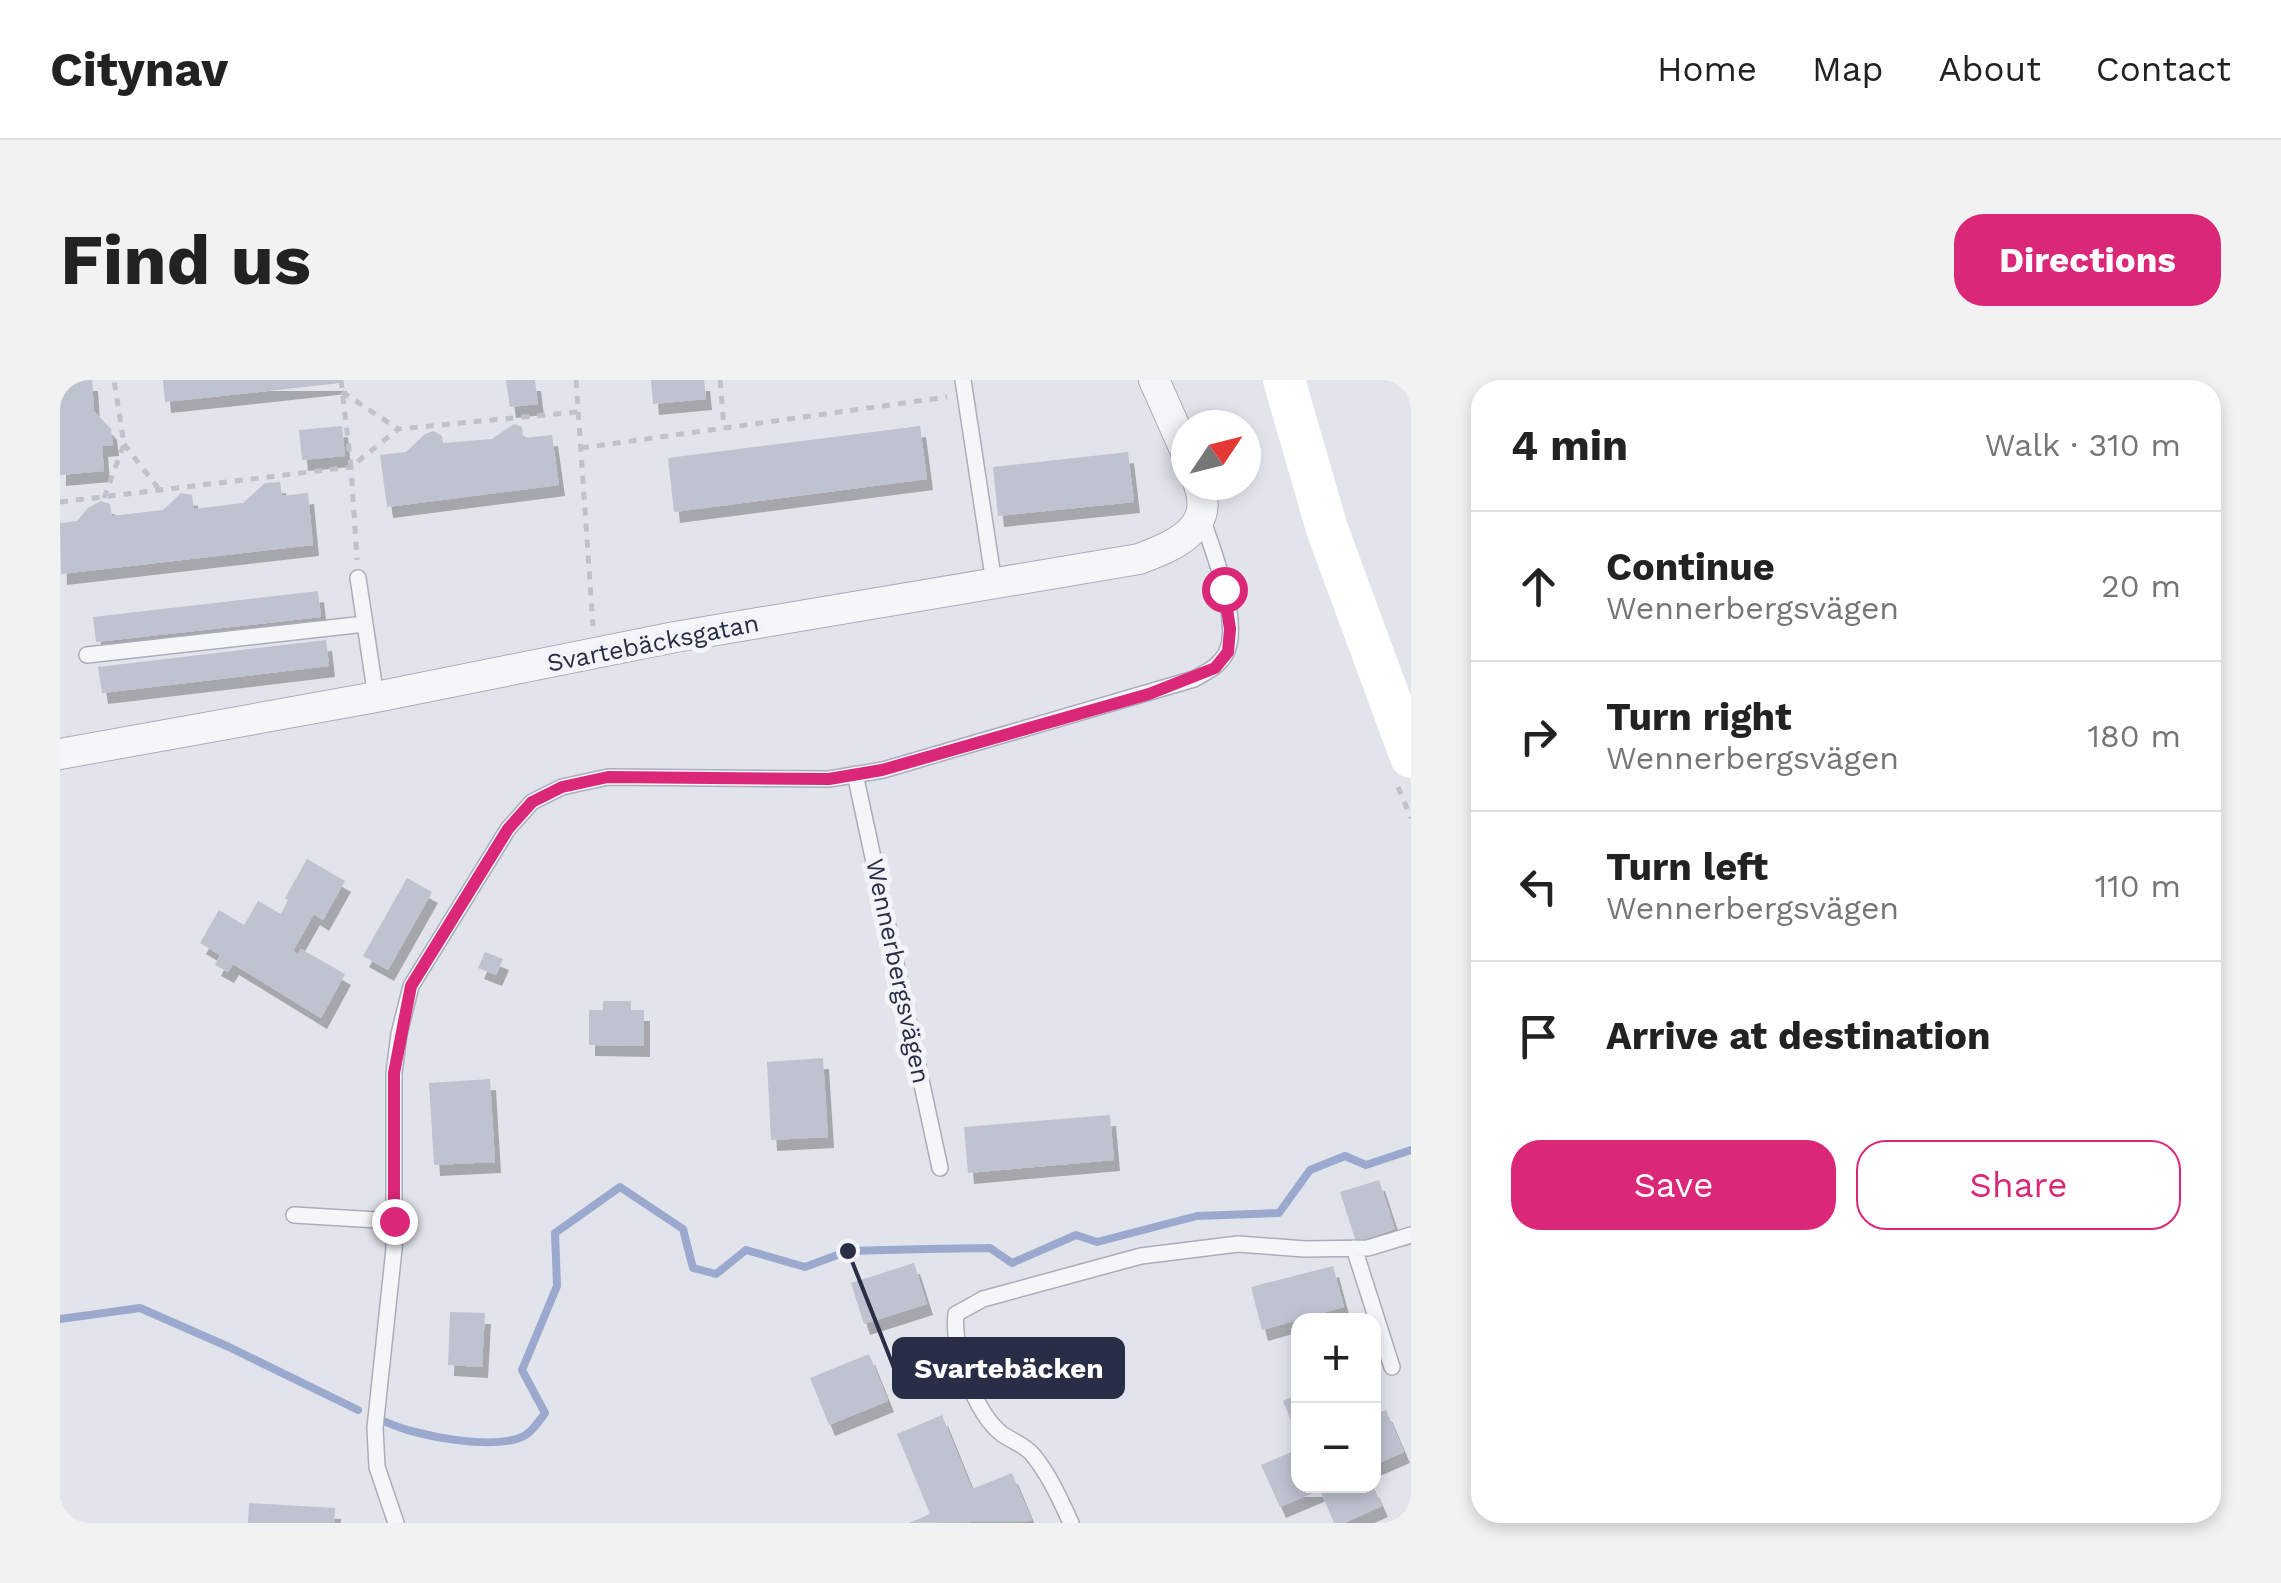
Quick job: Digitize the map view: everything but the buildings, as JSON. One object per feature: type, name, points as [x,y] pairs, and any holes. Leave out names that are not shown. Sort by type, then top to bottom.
[{"type":"main road","points":[[1284,380],[1327,529],[1411,756]]},
{"type":"street","points":[[1154,380],[1171,418]]},
{"type":"street","points":[[1201,516],[1204,500]]},
{"type":"street","name":"Svartebäcksgatan","points":[[60,754],[595,653],[1139,559],[1176,544],[1195,529],[1201,516]]},
{"type":"lane","points":[[964,387],[994,583]]},
{"type":"lane","points":[[396,1523],[377,1467],[375,1428],[394,1249],[394,1073],[411,986],[508,829],[532,802],[562,787],[608,777],[829,779],[936,756],[1149,694],[1215,668],[1228,652],[1230,629],[1224,589],[1201,516]]},
{"type":"lane","points":[[358,578],[376,697]]},
{"type":"lane","points":[[87,656],[366,624]]},
{"type":"lane","name":"Wennerbergsvägen","points":[[856,774],[940,1168]]},
{"type":"lane","points":[[294,1215],[394,1221]]},
{"type":"lane","points":[[1070,1523],[1052,1480],[1030,1451],[998,1432],[984,1412],[963,1364],[954,1332],[956,1314],[983,1299],[1141,1256],[1238,1244],[1368,1248],[1411,1235]]},
{"type":"lane","points":[[1354,1248],[1392,1366]]},
{"type":"path","points":[[114,380],[124,444],[158,488]]},
{"type":"path","points":[[342,380],[358,578]]},
{"type":"path","points":[[576,380],[595,653]]},
{"type":"path","points":[[720,380],[724,428]]},
{"type":"path","points":[[581,448],[964,387]]},
{"type":"path","points":[[342,392],[398,429]]},
{"type":"path","points":[[60,502],[352,467],[398,429],[578,412]]},
{"type":"path","points":[[104,498],[124,444]]},
{"type":"waterway","points":[[386,1422],[435,1437],[475,1442],[511,1440],[533,1429],[545,1413],[522,1370],[557,1286],[555,1233],[620,1187],[683,1229],[693,1268],[716,1274],[746,1250],[805,1267],[848,1251],[927,1249],[990,1248],[1012,1263],[1076,1235],[1097,1242],[1197,1216],[1279,1213],[1310,1170],[1345,1156],[1366,1165],[1411,1150]]},
{"type":"waterway","points":[[60,1319],[140,1308],[358,1410]]},
{"type":"place","name":"Svartebäcken","points":[[848,1251]]},
{"type":"route","points":[[394,1221],[394,1073],[411,986],[508,829],[532,802],[562,787],[608,777],[829,779],[882,770],[1149,694],[1215,668],[1228,652],[1230,629],[1224,589]]}]
